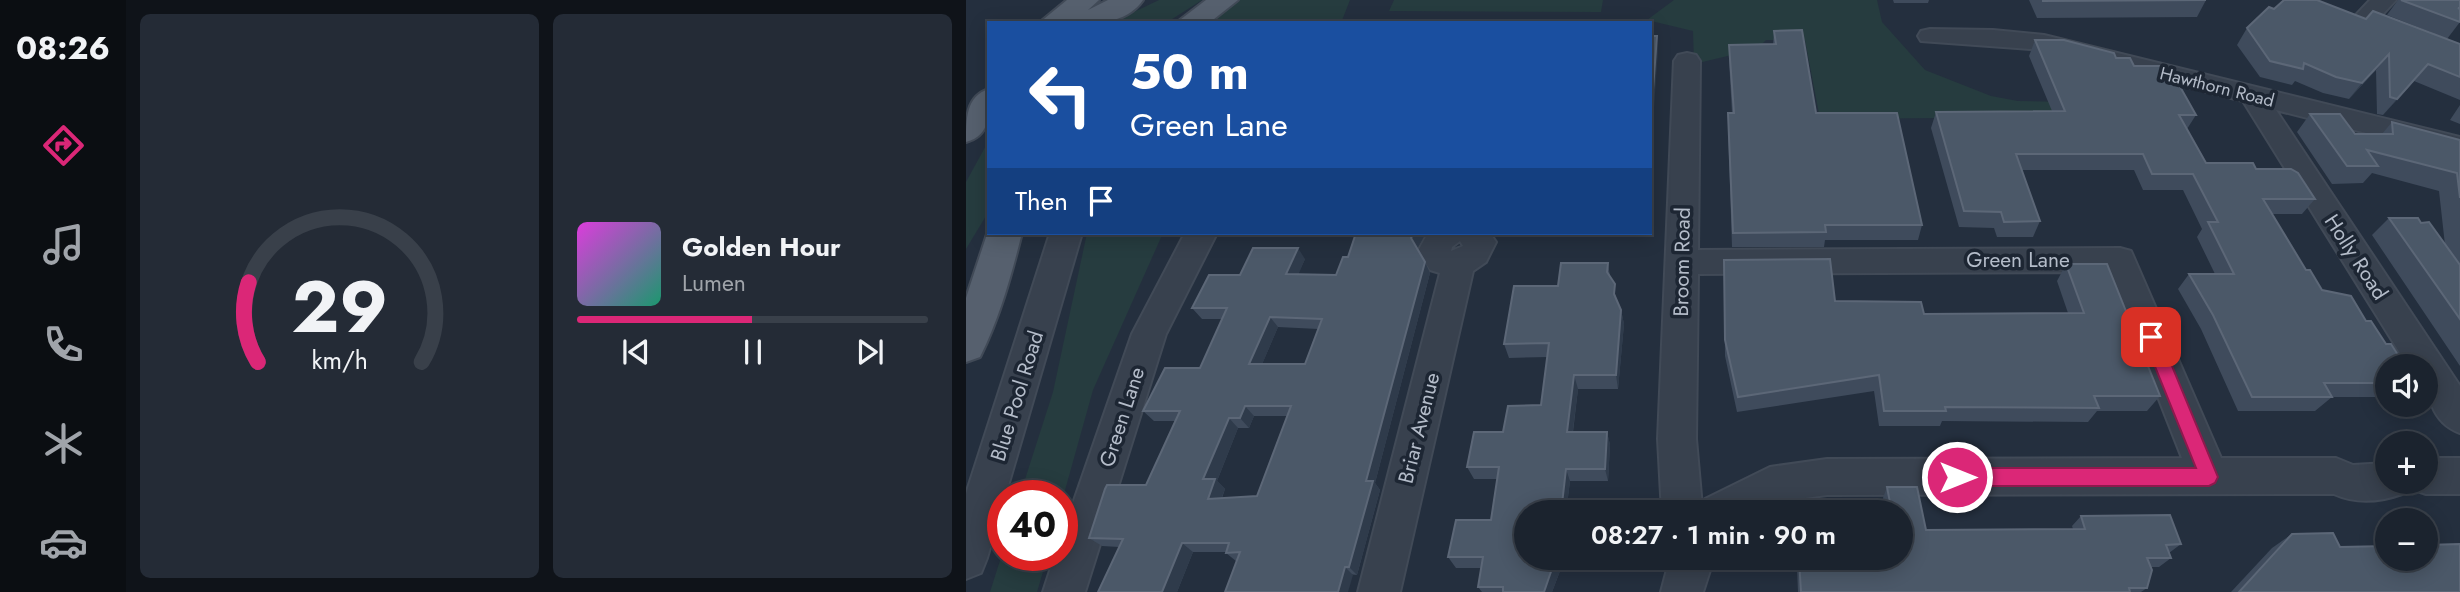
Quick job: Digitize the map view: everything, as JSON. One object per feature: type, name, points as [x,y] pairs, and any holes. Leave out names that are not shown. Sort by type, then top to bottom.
[{"type":"main road","points":[[1193,21],[1224,0]]},
{"type":"main road","points":[[1059,21],[1102,5]]},
{"type":"main road","points":[[1072,21],[1102,5]]},
{"type":"main road","points":[[966,131],[987,102]]},
{"type":"main road","points":[[966,345],[983,306],[1003,235]]},
{"type":"street","points":[[2384,0],[2365,18],[2460,57]]},
{"type":"street","name":"Hawthorn Road","points":[[1930,36],[1993,37],[2044,43],[2460,148]]},
{"type":"street","name":"Broom Road","points":[[1681,500],[1679,463],[1682,262],[1688,61]]},
{"type":"street","name":"Holly Road","points":[[2253,96],[2460,417]]},
{"type":"street","name":"Blue Pool Road","points":[[966,558],[1065,235]]},
{"type":"street","name":"Green Lane","points":[[1064,592],[1149,334],[1166,296],[1198,243]]},
{"type":"street","name":"Briar Avenue","points":[[1379,592],[1460,243]]},
{"type":"street","name":"Green Lane","points":[[1682,262],[2120,260],[2209,477]]},
{"type":"street","points":[[1679,463],[1708,500]]},
{"type":"street","points":[[2336,476],[2343,464],[2375,464]]},
{"type":"street","points":[[1742,500],[1770,485],[1827,477],[2209,477],[2286,490],[2336,476],[2352,483],[2375,482]]},
{"type":"street","points":[[2438,476],[2460,476]]},
{"type":"green space","points":[[1159,0],[1202,0],[1169,21],[1115,21]]},
{"type":"green space","points":[[1238,0],[1350,0],[1342,21],[1207,21]]},
{"type":"green space","points":[[1394,0],[1603,0],[1601,12],[1389,11]]},
{"type":"green space","points":[[1674,0],[1877,0],[1882,22],[1925,70],[1991,96],[2018,101],[2069,102],[2078,117],[1820,119],[1805,40],[1766,40],[1757,49],[1694,64],[1693,31],[1647,20]]},
{"type":"green space","points":[[987,144],[987,214],[966,249],[966,182]]},
{"type":"green space","points":[[1087,235],[1162,235],[1093,390],[1068,480],[1025,480],[1053,392]]},
{"type":"green space","points":[[997,571],[1043,571],[1037,592],[990,592]]},
{"type":"building","points":[[2043,0],[2206,0],[2043,1]]},
{"type":"building","points":[[2284,0],[2317,0],[2366,19],[2373,11],[2460,44],[2460,77],[2428,64],[2397,99],[2390,97],[2389,54],[2362,83],[2336,77],[2304,63],[2303,69],[2270,61],[2247,28],[2269,7],[2274,9]]},
{"type":"building","points":[[2401,0],[2460,0],[2460,22]]},
{"type":"building","points":[[1802,30],[1816,113],[1897,113],[1922,225],[1825,225],[1826,232],[1733,233],[1728,113],[1734,113],[1729,45],[1776,44],[1774,31]]},
{"type":"building","points":[[1652,36],[1657,36],[1652,103]]},
{"type":"building","points":[[2035,40],[2064,40],[2114,53],[2116,58],[2130,58],[2134,66],[2163,66],[2172,83],[2178,83],[2196,115],[2179,115],[2206,163],[2253,163],[2256,169],[2291,169],[2298,173],[2315,199],[2263,199],[2306,270],[2310,270],[2322,290],[2351,296],[2366,321],[2371,321],[2386,344],[2391,344],[2397,354],[2375,354],[2375,383],[2324,383],[2332,397],[2252,397],[2213,315],[2189,274],[2234,274],[2208,222],[2218,222],[2193,174],[2152,174],[2143,154],[2016,154],[2040,221],[2004,222],[2001,212],[1964,211],[1936,112],[2065,111]]},
{"type":"building","points":[[2310,114],[2340,114],[2355,134],[2393,134],[2392,122],[2460,140],[2460,198],[2457,173],[2367,150],[2378,166],[2347,166]]},
{"type":"building","points":[[2389,218],[2418,218],[2421,223],[2429,222],[2460,265],[2460,319]]},
{"type":"building","points":[[1355,235],[1413,235],[1411,238],[1425,262],[1366,481],[1373,481],[1349,567],[1345,567],[1338,592],[1225,592],[1240,552],[1226,553],[1229,543],[1182,543],[1162,592],[1098,592],[1123,539],[1089,538],[1105,489],[1107,485],[1146,485],[1180,411],[1143,411],[1165,368],[1200,368],[1227,308],[1192,308],[1209,275],[1240,275],[1253,248],[1298,248],[1286,274],[1336,275],[1343,257],[1348,257]],"holes":[[[1270,317],[1322,319],[1305,364],[1249,364]],[[1245,406],[1291,406],[1257,496],[1208,499],[1215,479],[1203,479],[1229,418],[1240,418]]]},
{"type":"building","points":[[1830,259],[1835,301],[1921,302],[1924,314],[2084,313],[2066,264],[2107,264],[2160,396],[2094,396],[2099,408],[1945,407],[1946,411],[1884,411],[1879,375],[1738,397],[1725,340],[1724,260]]},
{"type":"building","points":[[1561,263],[1608,263],[1607,272],[1615,284],[1614,294],[1621,310],[1616,375],[1574,375],[1567,432],[1607,432],[1605,469],[1566,469],[1562,500],[1514,500],[1514,570],[1552,570],[1544,592],[1503,592],[1503,587],[1478,587],[1483,557],[1448,557],[1456,520],[1491,520],[1499,467],[1467,467],[1474,432],[1503,432],[1508,406],[1541,405],[1549,343],[1504,344],[1514,286],[1558,286]]},
{"type":"building","points":[[1887,487],[1917,487],[1926,530],[2085,529],[2081,516],[2170,515],[2181,544],[2166,545],[2171,558],[2147,558],[2152,570],[2147,588],[2129,588],[2130,592],[1801,592],[1800,570],[1913,570],[1913,500],[1890,500]]},
{"type":"building","points":[[2333,533],[2340,547],[2375,546],[2375,571],[2438,571],[2438,545],[2460,544],[2460,592],[2239,592],[2292,534]]},
{"type":"route","points":[[1957,477],[2209,477],[2151,337]]}]
